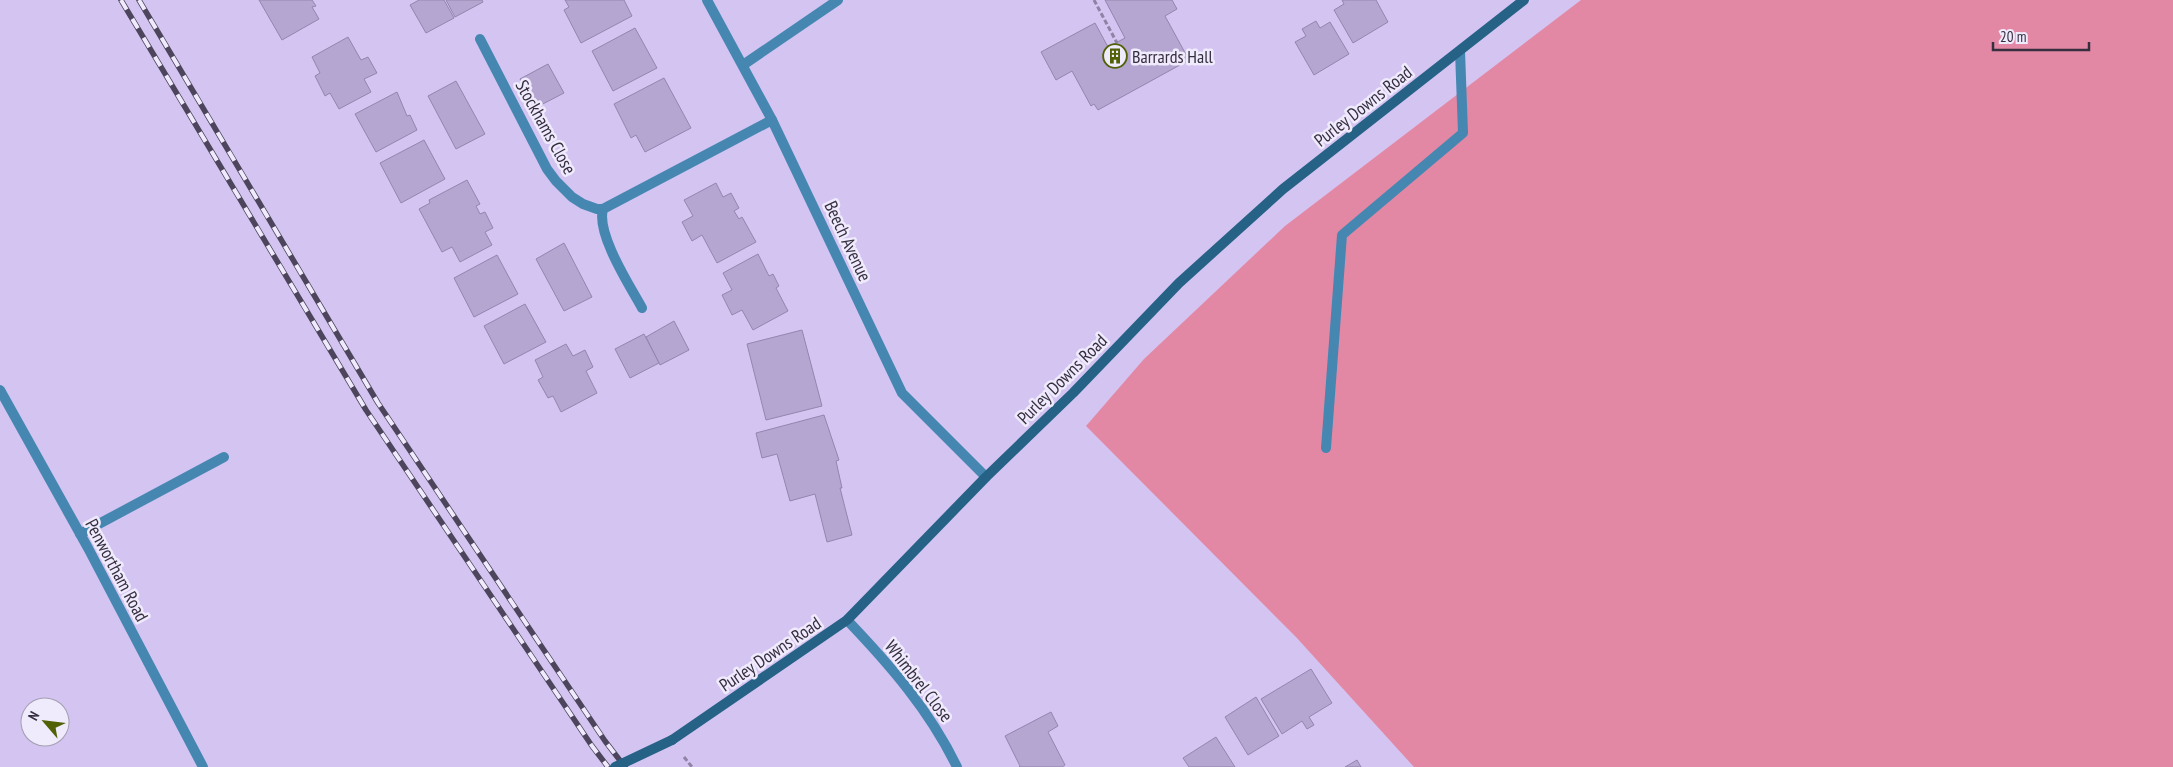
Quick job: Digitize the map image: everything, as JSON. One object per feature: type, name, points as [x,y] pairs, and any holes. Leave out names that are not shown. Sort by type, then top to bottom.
[{"type":"street","points":[[743,65],[838,0]]},
{"type":"street","name":"Purley Downs Road","points":[[615,767],[672,740],[847,620],[986,476],[1073,393],[1179,283],[1283,189],[1524,0]]},
{"type":"street","name":"Beech Avenue","points":[[711,2],[772,120],[902,394],[986,476]]},
{"type":"street","name":"Stockhams Close","points":[[480,39],[547,169],[572,197],[597,210],[603,209]]},
{"type":"street","points":[[1326,448],[1342,235],[1463,133],[1460,51]]},
{"type":"street","points":[[642,308],[610,246],[604,228],[603,209],[772,120]]},
{"type":"street","name":"Penwortham Road","points":[[0,390],[80,534],[203,767]]},
{"type":"street","points":[[80,534],[224,457]]},
{"type":"street","name":"Whimbrel Close","points":[[847,620],[890,666],[942,736],[957,767]]},
{"type":"path","points":[[1094,0],[1117,43]]},
{"type":"shaded area","points":[[1581,0],[2173,0],[2173,767],[1414,767],[1296,637],[1086,426],[1144,359],[1285,226]]},
{"type":"building","points":[[259,0],[312,0],[316,6],[312,7],[319,19],[282,40]]},
{"type":"building","points":[[419,0],[444,0],[454,18],[426,33],[410,5]]},
{"type":"building","points":[[446,0],[482,0],[483,2],[455,17]]},
{"type":"building","points":[[565,0],[624,0],[632,16],[581,43],[564,10],[569,7]]},
{"type":"building","name":"Barrards Hall","points":[[1105,0],[1172,0],[1177,9],[1165,16],[1189,60],[1098,110],[1094,104],[1091,106],[1072,71],[1056,80],[1041,52],[1095,23],[1108,47],[1125,38]]},
{"type":"building","points":[[1342,0],[1376,0],[1388,22],[1353,43],[1334,10],[1344,4]]},
{"type":"building","points":[[1316,21],[1320,28],[1330,22],[1349,54],[1314,75],[1295,42],[1306,36],[1302,29]]},
{"type":"building","points":[[635,28],[657,68],[613,91],[592,51]]},
{"type":"building","points":[[348,37],[361,60],[368,57],[377,73],[364,79],[371,92],[339,109],[330,93],[325,96],[315,76],[320,73],[312,57]]},
{"type":"building","points":[[548,64],[564,93],[535,108],[520,79]]},
{"type":"building","points":[[664,78],[691,128],[645,152],[636,135],[631,138],[614,104]]},
{"type":"building","points":[[456,81],[485,134],[456,149],[428,96]]},
{"type":"building","points":[[397,92],[407,116],[410,115],[417,130],[376,152],[355,114]]},
{"type":"building","points":[[424,140],[445,179],[401,203],[380,163]]},
{"type":"building","points":[[467,180],[480,204],[476,206],[480,214],[485,212],[493,228],[485,232],[492,245],[460,262],[452,247],[442,252],[419,209],[430,203],[429,200]]},
{"type":"building","points":[[716,183],[723,197],[731,193],[739,208],[734,211],[739,219],[742,217],[756,242],[717,263],[702,235],[692,241],[682,222],[693,216],[684,200]]},
{"type":"building","points":[[564,243],[592,297],[564,311],[536,259]]},
{"type":"building","points":[[758,254],[769,276],[773,274],[779,286],[776,288],[788,311],[753,330],[742,310],[732,315],[722,295],[732,290],[723,273]]},
{"type":"building","points":[[497,255],[518,294],[474,317],[454,278]]},
{"type":"building","points":[[525,304],[546,342],[504,364],[484,326]]},
{"type":"building","points":[[674,321],[689,350],[660,365],[646,337]]},
{"type":"building","points":[[802,330],[822,406],[766,420],[747,344]]},
{"type":"building","points":[[644,334],[659,363],[630,378],[615,349]]},
{"type":"building","points":[[566,344],[573,356],[585,350],[593,367],[586,371],[597,393],[561,412],[553,396],[548,398],[538,380],[543,377],[535,360]]},
{"type":"building","points":[[824,415],[839,460],[836,461],[842,488],[840,488],[852,535],[827,542],[815,494],[790,501],[777,454],[762,458],[756,433]]},
{"type":"building","points":[[1311,669],[1332,703],[1309,717],[1314,725],[1307,729],[1302,721],[1282,734],[1261,699]]},
{"type":"building","points":[[1256,697],[1279,736],[1248,755],[1225,717]]},
{"type":"building","points":[[1051,712],[1058,726],[1048,732],[1065,765],[1062,767],[1019,767],[1005,736]]},
{"type":"building","points":[[1216,737],[1235,767],[1189,767],[1183,758]]},
{"type":"building","points":[[1357,760],[1361,767],[1345,767]]},
{"type":"railway","points":[[121,0],[366,410],[608,767]]},
{"type":"railway","points":[[139,0],[378,403],[605,741],[625,767]]},
{"type":"place","name":"Barrards Hall","points":[[1115,56]]}]
